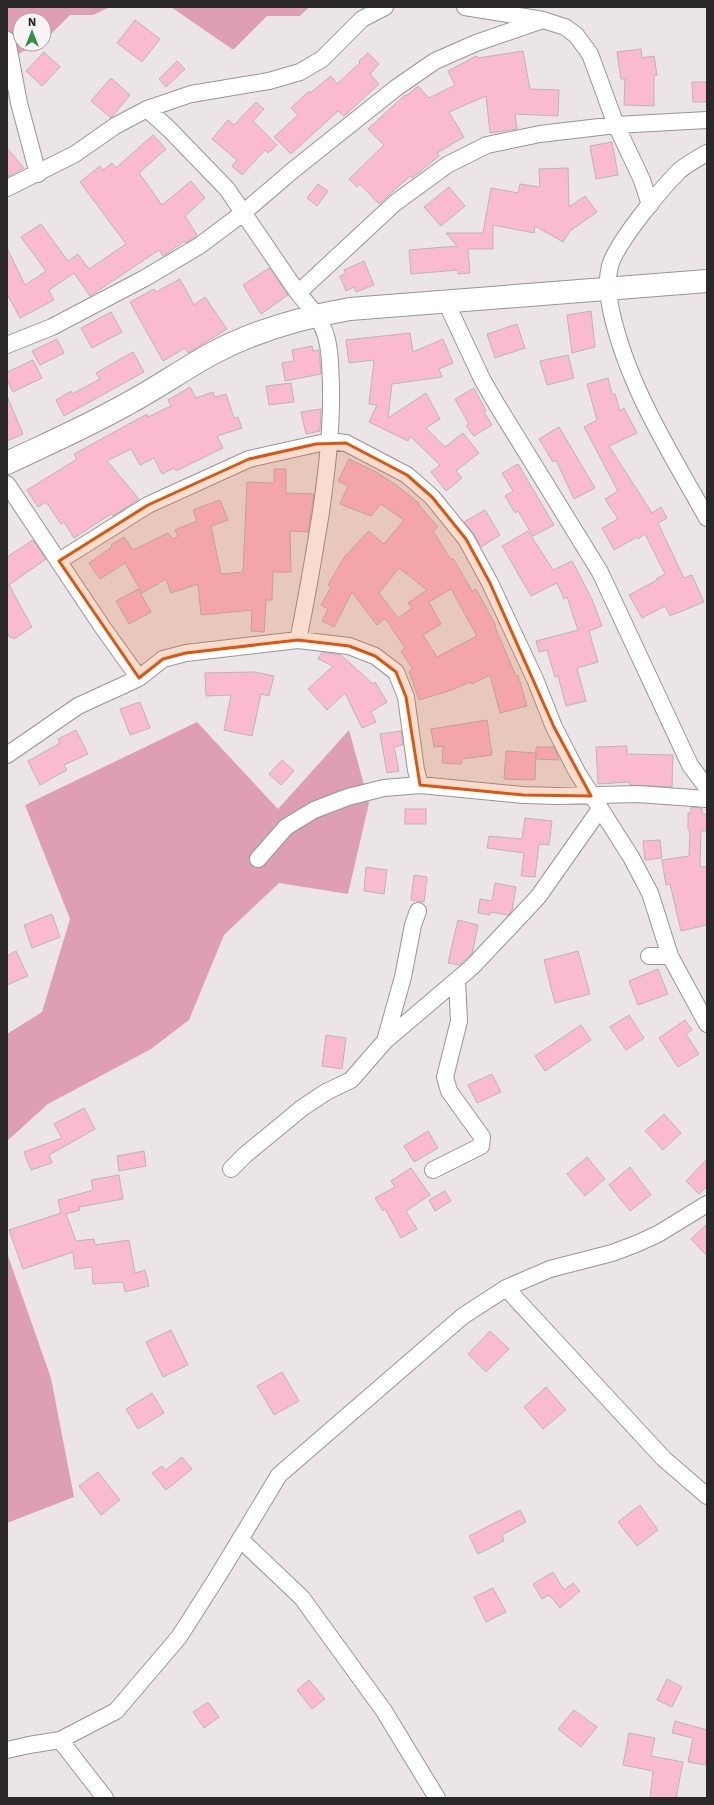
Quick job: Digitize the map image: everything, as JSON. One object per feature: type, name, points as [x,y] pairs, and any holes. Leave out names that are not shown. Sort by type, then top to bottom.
[{"type":"main road","points":[[7,463],[102,418],[150,392],[215,352],[247,337],[317,314],[350,309],[446,302],[501,296],[707,281]]},
{"type":"street","points":[[7,188],[38,174],[75,154],[115,126],[146,109],[191,94],[269,81],[300,72],[322,60],[362,20],[385,7]]},
{"type":"street","points":[[465,7],[543,20],[565,27],[576,35],[590,54],[616,125],[642,180],[650,205]]},
{"type":"street","points":[[7,345],[52,327],[145,278],[199,246],[243,213],[292,171],[396,88],[435,61],[476,42],[543,20]]},
{"type":"street","points":[[7,40],[19,103],[38,174]]},
{"type":"street","points":[[146,109],[169,129],[227,189],[298,293],[317,314],[326,336],[330,354],[332,411],[330,441],[313,564],[298,640]]},
{"type":"street","points":[[298,293],[395,203],[447,166],[487,145],[540,134],[616,125],[707,120]]},
{"type":"street","points":[[707,152],[680,170],[650,205],[619,248],[610,265],[607,288],[615,330],[628,368],[651,416],[707,518]]},
{"type":"street","points":[[446,302],[490,392],[600,572],[690,765],[707,788]]},
{"type":"street","points":[[59,561],[148,505],[204,478],[249,459],[330,441],[346,443],[407,475],[432,497],[466,539],[490,583],[535,679],[554,727],[591,796],[631,857],[650,893],[670,956],[707,1024]]},
{"type":"street","points":[[9,492],[59,561],[102,628],[139,678]]},
{"type":"street","points":[[7,755],[78,706],[139,678],[163,659],[186,653],[280,644],[298,640],[349,646],[375,656],[396,672],[406,697],[416,770],[420,785]]},
{"type":"street","points":[[258,859],[286,827],[314,810],[348,797],[384,788],[420,785],[523,794],[591,796],[638,794],[707,799]]},
{"type":"street","points":[[231,1169],[245,1155],[302,1108],[326,1092],[351,1080],[385,1041],[472,968],[538,897],[600,809]]},
{"type":"street","points":[[385,1041],[403,977],[413,925],[418,911]]},
{"type":"street","points":[[649,956],[670,956]]},
{"type":"street","points":[[433,1170],[481,1146],[482,1137],[448,1092],[445,1077],[459,1021],[457,980]]},
{"type":"street","points":[[7,1750],[60,1740],[116,1710],[179,1637],[279,1475],[463,1316],[506,1288],[550,1268],[612,1253],[636,1244],[658,1234],[707,1204]]},
{"type":"street","points":[[506,1288],[664,1459],[707,1496]]},
{"type":"street","points":[[240,1539],[302,1598],[384,1710],[437,1798]]},
{"type":"street","points":[[60,1740],[105,1798]]},
{"type":"highlighted area","points":[[346,443],[407,475],[432,497],[466,539],[490,583],[554,727],[591,796],[523,795],[420,785],[406,697],[396,672],[375,656],[349,646],[298,640],[186,653],[163,659],[139,678],[59,561],[148,505],[249,459],[316,444]]},
{"type":"shaded area","points":[[7,7],[110,7],[93,15],[70,15],[52,33],[52,12],[12,12],[12,52],[22,52],[7,60]]},
{"type":"shaded area","points":[[171,7],[309,7],[300,16],[267,16],[234,49],[232,49]]},
{"type":"shaded area","points":[[197,722],[278,809],[349,730],[369,803],[348,894],[279,883],[224,935],[189,1020],[151,1049],[48,1104],[7,1141],[7,1034],[42,1012],[70,919],[25,805]]},
{"type":"shaded area","points":[[7,1253],[51,1378],[74,1497],[7,1523]]},
{"type":"building","points":[[135,20],[160,39],[142,62],[117,43]]},
{"type":"building","points":[[641,49],[642,58],[654,56],[657,75],[654,75],[654,106],[624,105],[625,79],[621,79],[617,52]]},
{"type":"building","points":[[523,51],[530,89],[559,90],[558,116],[515,114],[517,129],[490,133],[486,96],[449,112],[464,137],[437,153],[439,156],[412,178],[410,176],[379,204],[360,184],[357,187],[349,179],[384,145],[368,129],[405,95],[406,96],[418,86],[429,98],[455,85],[448,71],[476,56],[478,58]]},
{"type":"building","points":[[44,52],[60,67],[42,86],[26,71]]},
{"type":"building","points":[[368,53],[379,64],[370,74],[379,84],[344,116],[338,111],[291,154],[274,137],[298,115],[291,108],[309,91],[310,93],[331,76],[337,84],[360,63],[359,61]]},
{"type":"building","points":[[177,61],[185,69],[166,87],[159,79]]},
{"type":"building","points":[[111,78],[130,95],[111,118],[91,101]]},
{"type":"building","points":[[692,82],[707,82],[707,102],[693,102]]},
{"type":"building","points":[[256,102],[264,109],[253,121],[277,145],[268,153],[265,150],[242,175],[232,166],[237,160],[212,139],[228,120],[234,125]]},
{"type":"building","points":[[153,135],[166,149],[139,173],[162,205],[191,181],[205,198],[185,216],[197,235],[186,243],[185,241],[163,256],[159,250],[90,296],[74,273],[49,290],[54,300],[20,318],[7,294],[7,248],[25,285],[46,271],[21,237],[41,224],[68,261],[78,254],[89,269],[126,244],[80,182],[100,166],[103,170],[112,163],[116,168]]},
{"type":"building","points":[[612,142],[618,175],[596,179],[590,146]]},
{"type":"building","points":[[7,148],[24,168],[7,177]]},
{"type":"building","points":[[568,168],[569,207],[585,196],[597,212],[570,231],[563,242],[535,226],[534,233],[493,225],[493,249],[468,249],[470,273],[458,274],[458,270],[411,274],[409,250],[457,246],[446,233],[483,233],[491,188],[518,193],[520,184],[540,187],[539,169]]},
{"type":"building","points":[[318,184],[328,191],[317,206],[307,198]]},
{"type":"building","points":[[449,187],[465,206],[441,226],[424,207]]},
{"type":"building","points":[[364,261],[374,285],[356,292],[354,287],[346,291],[340,276],[346,274],[344,270]]},
{"type":"building","points":[[269,268],[288,295],[261,314],[243,285]]},
{"type":"building","points":[[180,279],[194,305],[205,297],[227,329],[188,353],[185,348],[163,361],[130,302],[154,289],[156,292]]},
{"type":"building","points":[[591,311],[595,347],[572,353],[567,315]]},
{"type":"building","points":[[111,312],[122,332],[92,348],[81,328]]},
{"type":"building","points":[[517,324],[525,348],[495,358],[487,334]]},
{"type":"building","points":[[410,333],[413,352],[443,339],[453,363],[439,369],[442,377],[392,384],[388,418],[426,393],[440,419],[426,428],[445,447],[463,433],[479,453],[456,471],[462,478],[446,491],[431,472],[440,465],[410,436],[408,441],[369,422],[377,405],[369,404],[374,360],[349,363],[346,340]]},
{"type":"building","points":[[57,339],[64,353],[40,365],[32,351]]},
{"type":"building","points":[[312,346],[313,351],[319,350],[321,374],[285,381],[282,363],[294,361],[292,350]]},
{"type":"building","points":[[133,352],[144,372],[64,416],[56,400],[71,391],[72,394],[100,379],[96,373]]},
{"type":"building","points":[[568,355],[574,378],[547,385],[540,361]]},
{"type":"building","points":[[33,360],[42,378],[13,392],[7,380],[7,372]]},
{"type":"building","points":[[608,378],[612,394],[615,394],[620,411],[624,408],[637,433],[609,446],[652,513],[661,507],[667,518],[658,523],[684,578],[692,575],[704,602],[670,616],[665,606],[642,618],[629,595],[665,574],[645,534],[638,539],[637,537],[614,550],[602,528],[618,519],[605,499],[618,491],[584,427],[597,420],[587,384]]},
{"type":"building","points":[[291,383],[294,402],[269,405],[266,386]]},
{"type":"building","points":[[190,387],[196,398],[213,392],[215,397],[226,394],[234,418],[238,417],[242,428],[217,436],[223,448],[176,471],[174,468],[162,474],[154,458],[140,465],[131,449],[107,461],[139,499],[113,516],[111,514],[74,538],[64,522],[61,524],[46,502],[38,507],[27,490],[77,459],[74,454],[147,414],[148,417],[171,406],[168,400]]},
{"type":"building","points":[[474,388],[486,411],[484,412],[492,425],[474,436],[466,426],[469,424],[455,399]]},
{"type":"building","points":[[7,396],[23,434],[7,441]]},
{"type":"building","points":[[321,409],[320,431],[306,434],[301,412]]},
{"type":"building","points":[[559,427],[595,488],[574,499],[556,460],[553,462],[539,439]]},
{"type":"building","points":[[349,459],[376,472],[419,503],[418,504],[438,527],[433,531],[451,560],[453,558],[472,591],[476,589],[496,626],[495,627],[516,676],[518,675],[527,706],[500,713],[490,675],[472,684],[470,682],[452,690],[419,700],[409,671],[413,670],[401,651],[405,648],[385,618],[377,625],[352,592],[334,627],[322,621],[328,609],[321,605],[331,587],[328,585],[345,556],[369,531],[384,544],[404,520],[381,504],[371,516],[340,504],[348,486],[338,481]],"holes":[[[399,568],[427,590],[408,603],[412,608],[398,618],[379,593]],[[451,589],[477,636],[437,657],[423,635],[441,624],[429,602]]]},
{"type":"building","points":[[518,464],[554,525],[533,536],[518,511],[515,513],[505,496],[513,491],[502,473]]},
{"type":"building","points":[[274,469],[286,469],[286,493],[314,494],[308,532],[290,531],[291,572],[273,572],[272,600],[266,600],[264,632],[251,631],[252,610],[201,615],[198,584],[171,593],[166,579],[142,593],[125,563],[100,579],[89,563],[112,547],[111,545],[124,537],[133,550],[168,533],[173,539],[178,536],[175,530],[197,521],[193,510],[220,500],[228,520],[211,526],[221,574],[243,572],[247,482],[274,483]]},
{"type":"building","points":[[485,510],[500,535],[481,547],[474,534],[464,522]]},
{"type":"building","points":[[528,531],[553,570],[572,561],[592,599],[602,626],[589,631],[598,662],[577,668],[586,701],[566,706],[558,676],[555,677],[547,650],[539,652],[536,641],[578,630],[567,597],[564,599],[557,583],[531,596],[502,546]]},
{"type":"building","points":[[33,540],[46,559],[9,585],[32,627],[14,639],[13,637],[10,638],[7,632],[7,557]]},
{"type":"building","points":[[138,589],[151,612],[129,624],[116,601]]},
{"type":"building","points":[[322,652],[341,655],[373,684],[375,682],[387,702],[371,712],[376,722],[362,728],[345,693],[327,710],[308,689],[333,666],[318,659]]},
{"type":"building","points":[[255,672],[274,676],[269,696],[261,694],[252,736],[224,730],[231,695],[206,696],[205,673]]},
{"type":"building","points":[[140,702],[150,728],[130,735],[120,709]]},
{"type":"building","points":[[487,720],[492,755],[462,759],[461,764],[442,763],[443,746],[434,747],[431,729]]},
{"type":"building","points":[[76,730],[88,754],[64,765],[67,770],[40,785],[28,761],[60,743],[58,739]]},
{"type":"building","points":[[401,731],[403,745],[394,747],[399,771],[387,773],[380,734]]},
{"type":"building","points":[[627,746],[627,754],[673,755],[672,787],[630,785],[629,782],[598,784],[596,747]]},
{"type":"building","points":[[536,747],[554,747],[559,760],[536,759]]},
{"type":"building","points":[[506,751],[536,753],[535,780],[504,779]]},
{"type":"building","points":[[282,760],[294,771],[281,785],[269,774]]},
{"type":"building","points":[[691,807],[702,808],[702,814],[707,814],[707,831],[701,831],[700,867],[707,866],[707,925],[681,931],[670,884],[666,885],[662,860],[689,856],[690,831],[688,830],[688,813],[691,813]]},
{"type":"building","points":[[405,809],[426,809],[426,824],[405,824]]},
{"type":"building","points":[[525,818],[552,821],[549,845],[539,844],[535,877],[521,876],[524,853],[487,848],[489,836],[522,839]]},
{"type":"building","points":[[660,840],[662,858],[645,860],[643,841]]},
{"type":"building","points":[[366,867],[387,870],[384,894],[364,891]]},
{"type":"building","points":[[414,875],[427,877],[424,902],[411,900]]},
{"type":"building","points":[[495,883],[516,887],[512,911],[508,915],[490,912],[490,915],[478,913],[480,899],[492,901]]},
{"type":"building","points":[[52,914],[60,937],[32,948],[24,925]]},
{"type":"building","points":[[458,920],[478,925],[472,954],[459,965],[448,963]]},
{"type":"building","points":[[16,951],[28,976],[7,985],[7,956]]},
{"type":"building","points":[[578,951],[590,994],[555,1003],[544,960]]},
{"type":"building","points":[[658,969],[668,994],[638,1005],[629,981]]},
{"type":"building","points":[[629,1015],[644,1038],[626,1050],[610,1027]]},
{"type":"building","points":[[685,1020],[692,1030],[686,1034],[699,1054],[678,1067],[659,1038]]},
{"type":"building","points":[[581,1025],[591,1040],[545,1071],[535,1056]]},
{"type":"building","points":[[326,1035],[346,1038],[342,1069],[322,1066]]},
{"type":"building","points":[[492,1074],[501,1092],[477,1103],[468,1085]]},
{"type":"building","points":[[84,1108],[95,1129],[49,1155],[52,1163],[31,1170],[24,1152],[62,1138],[54,1124]]},
{"type":"building","points":[[664,1114],[681,1133],[663,1150],[645,1131]]},
{"type":"building","points":[[428,1131],[438,1148],[414,1162],[404,1146]]},
{"type":"building","points":[[144,1151],[146,1166],[119,1171],[117,1156]]},
{"type":"building","points":[[587,1157],[605,1179],[585,1196],[567,1174]]},
{"type":"building","points":[[707,1159],[707,1186],[699,1194],[686,1181]]},
{"type":"building","points":[[630,1167],[651,1195],[630,1211],[609,1185]]},
{"type":"building","points":[[411,1168],[430,1195],[406,1211],[417,1229],[401,1238],[385,1209],[383,1211],[375,1198],[395,1187],[391,1181]]},
{"type":"building","points":[[119,1175],[123,1199],[79,1207],[80,1210],[66,1214],[76,1241],[94,1239],[95,1245],[129,1240],[135,1273],[145,1270],[149,1286],[125,1292],[123,1282],[93,1284],[92,1267],[75,1269],[73,1252],[23,1269],[9,1230],[61,1213],[58,1200],[93,1190],[91,1180]]},
{"type":"building","points":[[445,1191],[451,1201],[435,1211],[429,1200]]},
{"type":"building","points":[[707,1224],[707,1256],[691,1239]]},
{"type":"building","points":[[171,1330],[188,1365],[163,1377],[146,1342]]},
{"type":"building","points":[[490,1331],[509,1349],[486,1372],[468,1354]]},
{"type":"building","points":[[282,1372],[299,1401],[274,1415],[257,1386]]},
{"type":"building","points":[[546,1387],[566,1410],[543,1429],[524,1407]]},
{"type":"building","points":[[152,1393],[164,1413],[138,1429],[126,1409]]},
{"type":"building","points":[[182,1457],[192,1469],[166,1490],[152,1473],[162,1466],[166,1470]]},
{"type":"building","points":[[98,1472],[120,1500],[101,1515],[79,1486]]},
{"type":"building","points":[[640,1505],[658,1530],[637,1546],[618,1522]]},
{"type":"building","points":[[520,1510],[526,1522],[502,1535],[504,1541],[478,1554],[469,1536]]},
{"type":"building","points":[[553,1572],[564,1590],[573,1583],[580,1591],[560,1608],[549,1595],[542,1599],[533,1584]]},
{"type":"building","points":[[493,1588],[506,1612],[486,1622],[474,1597]]},
{"type":"building","points":[[667,1679],[682,1687],[672,1707],[657,1700]]},
{"type":"building","points":[[309,1680],[325,1699],[312,1709],[297,1690]]},
{"type":"building","points":[[208,1702],[219,1717],[204,1728],[193,1712]]},
{"type":"building","points":[[574,1710],[597,1727],[581,1747],[558,1729]]},
{"type":"building","points":[[675,1721],[707,1730],[707,1757],[705,1765],[688,1762],[693,1738],[672,1733]]},
{"type":"building","points":[[629,1733],[655,1738],[651,1756],[683,1762],[676,1798],[650,1798],[653,1771],[623,1765]]}]
